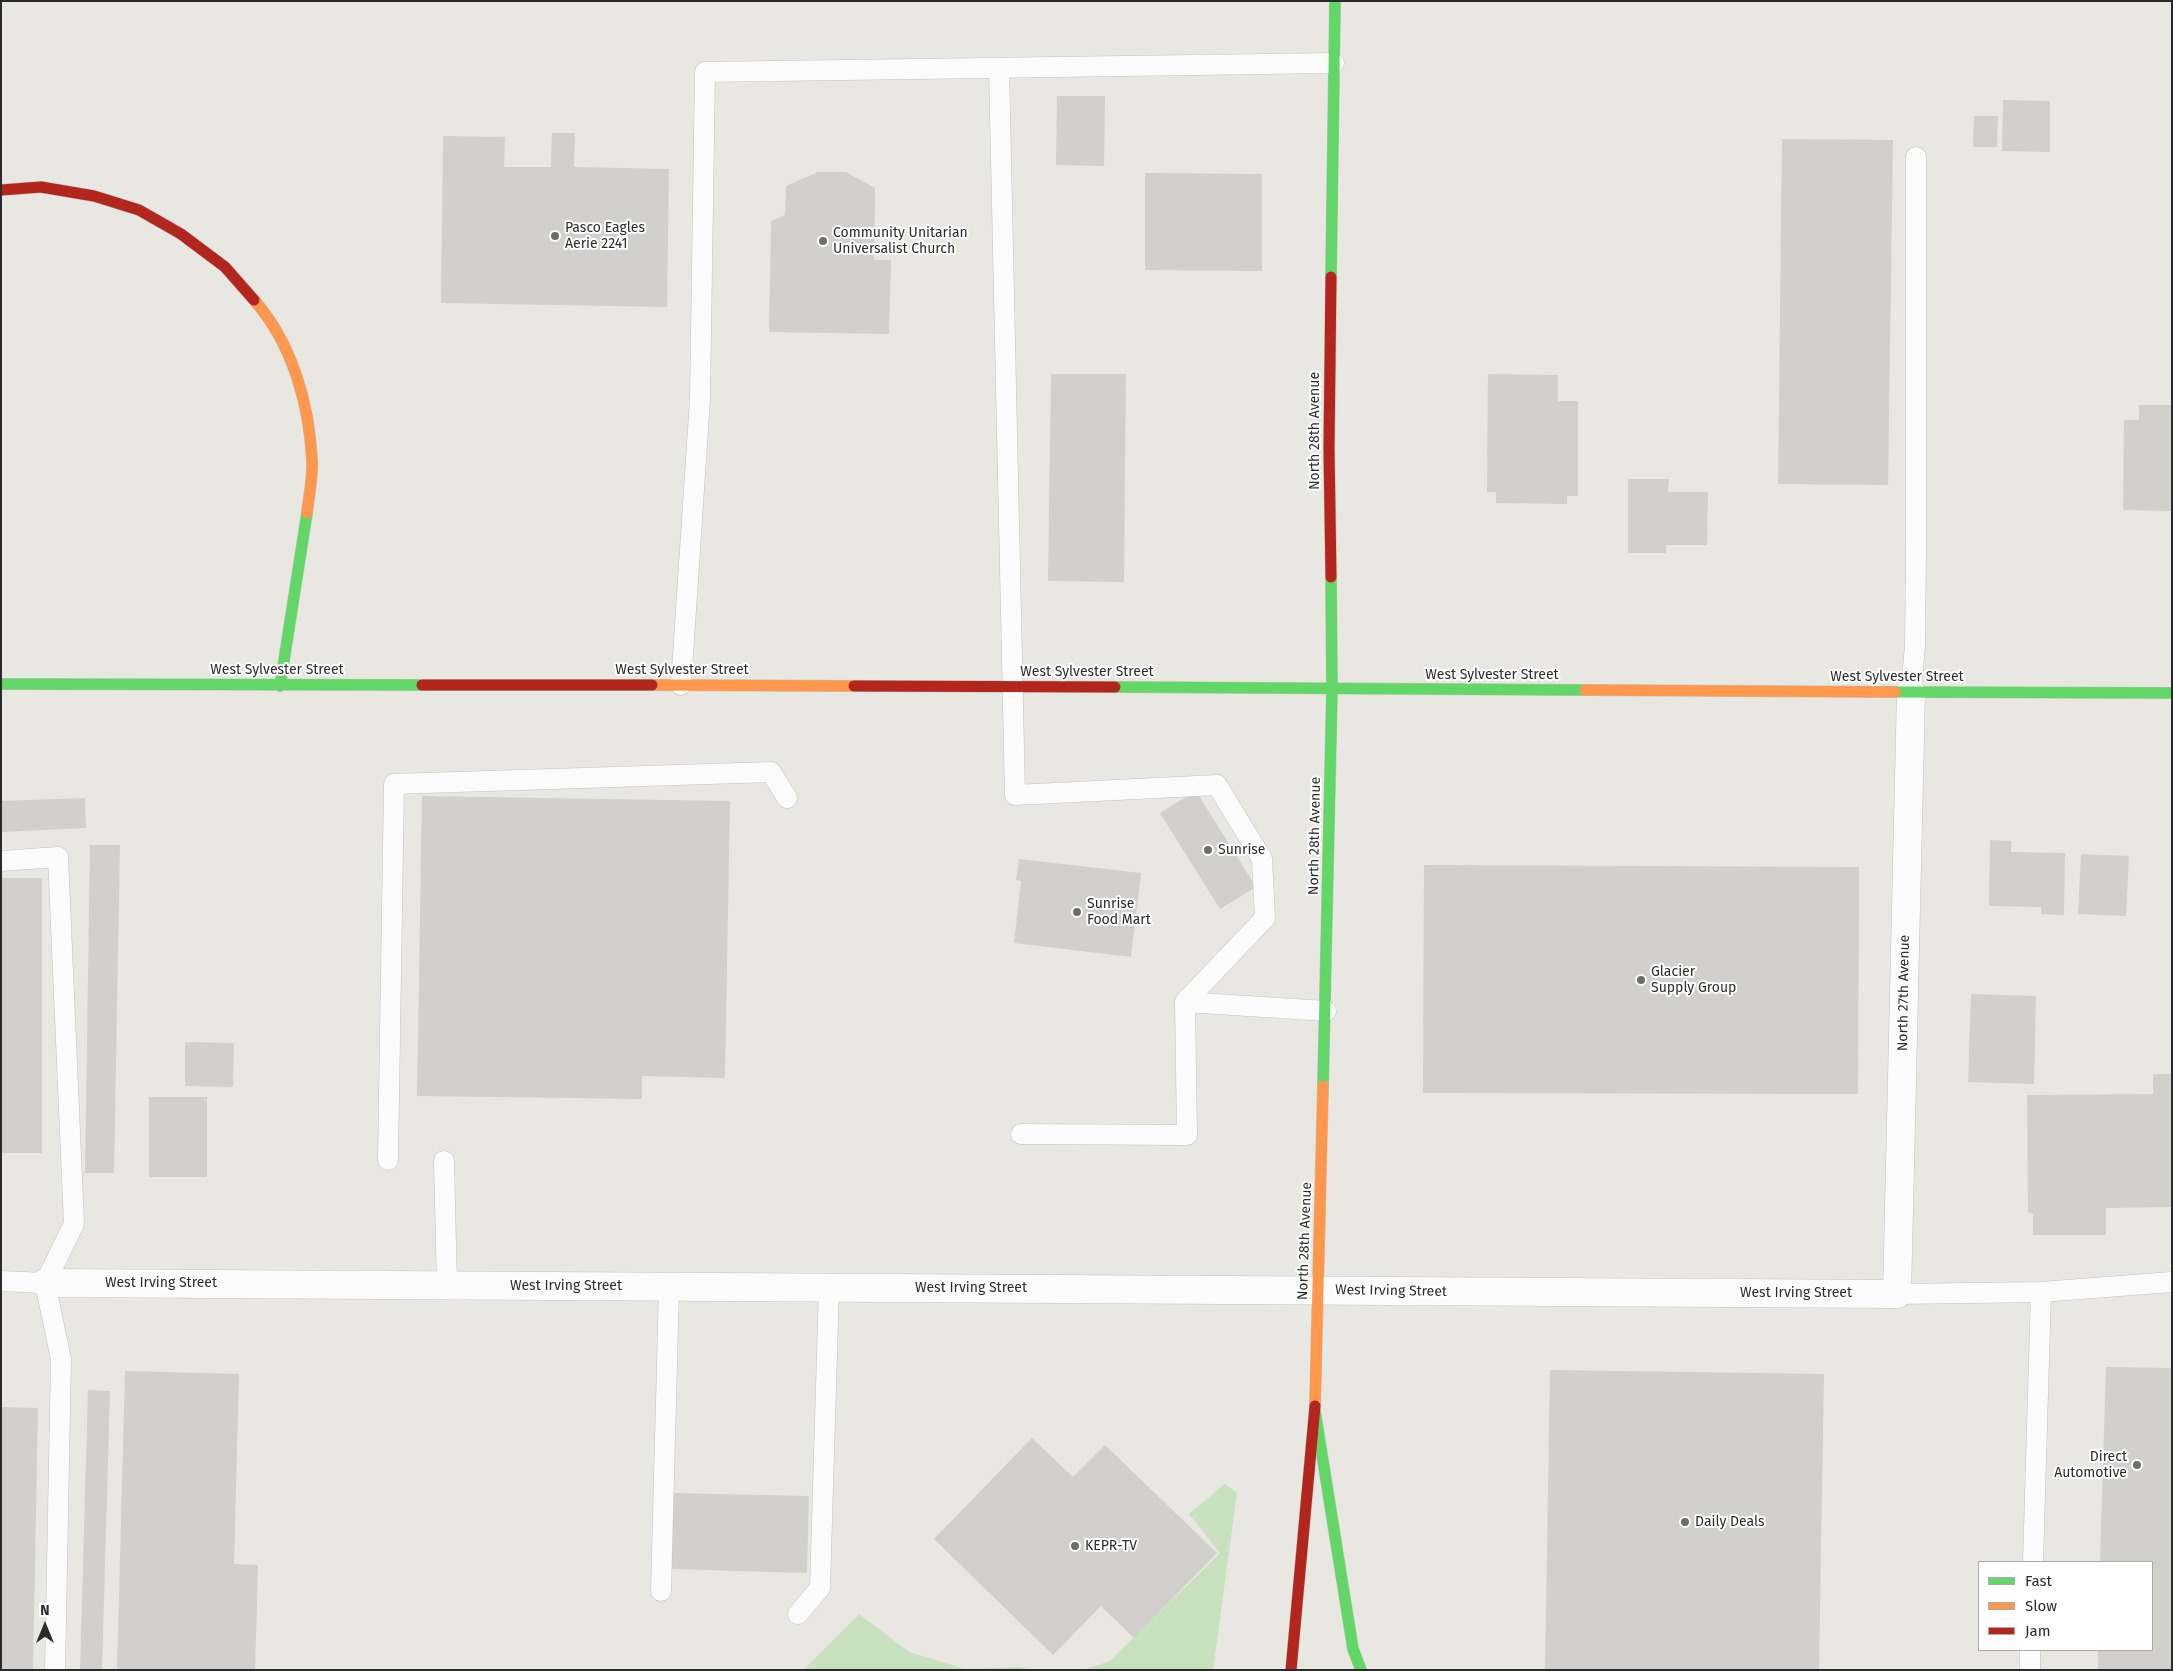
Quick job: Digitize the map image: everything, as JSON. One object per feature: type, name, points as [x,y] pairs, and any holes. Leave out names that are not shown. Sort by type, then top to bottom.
[{"type":"main road","name":"North 28th Avenue","points":[[1290,1670],[1307,1510],[1315,1411],[1319,1290],[1332,689],[1329,448],[1335,1]]},
{"type":"main road","points":[[1,190],[41,187],[94,196],[139,210],[181,234],[225,267],[262,309],[293,362],[307,417],[312,462],[307,511],[280,686]]},
{"type":"main road","name":"West Sylvester Street","points":[[1,684],[280,686],[681,685],[2172,693]]},
{"type":"main road","points":[[1315,1411],[1353,1649],[1361,1670]]},
{"type":"street","name":"North 27th Avenue","points":[[1897,1294],[1910,692]]},
{"type":"street","name":"West Irving Street","points":[[45,1283],[1897,1294]]},
{"type":"lane","points":[[681,685],[700,399],[705,72],[1334,63]]},
{"type":"lane","points":[[999,68],[1015,795],[1217,785],[1262,859],[1265,918],[1185,1002],[1188,1135],[1021,1134]]},
{"type":"lane","points":[[1910,692],[1915,645],[1916,157]]},
{"type":"lane","points":[[388,1160],[394,784],[771,772],[787,798]]},
{"type":"lane","points":[[1,861],[58,857],[74,1224],[45,1283],[61,1359],[55,1670]]},
{"type":"lane","points":[[1185,1002],[1326,1011]]},
{"type":"lane","points":[[444,1161],[447,1285]]},
{"type":"lane","points":[[1,1281],[45,1283]]},
{"type":"lane","points":[[1897,1294],[2041,1292],[2172,1282]]},
{"type":"lane","points":[[661,1591],[669,1286]]},
{"type":"lane","points":[[798,1614],[820,1588],[829,1287]]},
{"type":"lane","points":[[2033,1561],[2041,1292]]},
{"type":"lane","points":[[2030,1651],[2030,1670]]},
{"type":"green space","points":[[1225,1484],[1237,1493],[1213,1670],[1083,1670],[1110,1661],[1220,1553],[1189,1514]]},
{"type":"green space","points":[[859,1614],[909,1652],[966,1669],[1020,1667],[1031,1670],[803,1670]]},
{"type":"building","points":[[1057,96],[1105,96],[1104,166],[1056,165]]},
{"type":"building","points":[[2003,100],[2050,101],[2050,152],[2002,151]]},
{"type":"building","points":[[1974,116],[1998,116],[1997,147],[1973,147]]},
{"type":"building","name":"Pasco Eagles Aerie 2241","points":[[552,133],[575,133],[574,167],[669,169],[667,307],[441,303],[443,136],[505,137],[504,167],[551,167]]},
{"type":"building","points":[[1782,139],[1893,140],[1888,485],[1778,484]]},
{"type":"building","name":"Community Unitarian Universalist Church","points":[[818,172],[846,172],[875,188],[874,260],[891,260],[889,334],[769,332],[771,221],[785,215],[786,186]]},
{"type":"building","points":[[1145,173],[1262,174],[1262,271],[1145,270]]},
{"type":"building","points":[[1051,374],[1126,374],[1124,582],[1048,581]]},
{"type":"building","points":[[1488,374],[1558,375],[1558,401],[1578,401],[1578,496],[1567,496],[1567,504],[1496,503],[1496,492],[1487,492]]},
{"type":"building","points":[[2139,405],[2172,405],[2172,511],[2123,510],[2124,420],[2139,420]]},
{"type":"building","points":[[1628,479],[1669,479],[1668,492],[1708,492],[1707,545],[1666,545],[1666,553],[1628,553]]},
{"type":"building","name":"Sunrise","points":[[1196,791],[1256,887],[1220,909],[1160,813]]},
{"type":"building","points":[[422,796],[730,801],[725,1078],[642,1076],[642,1099],[417,1096]]},
{"type":"building","points":[[85,798],[86,828],[1,832],[1,801]]},
{"type":"building","points":[[1990,840],[2011,841],[2011,852],[2065,853],[2064,915],[2041,914],[2041,907],[1989,906]]},
{"type":"building","points":[[90,845],[120,845],[114,1173],[85,1173]]},
{"type":"building","points":[[2081,854],[2129,856],[2126,916],[2078,914]]},
{"type":"building","name":"Sunrise Food Mart","points":[[1019,859],[1141,873],[1131,957],[1014,943],[1021,881],[1016,880]]},
{"type":"building","name":"Glacier Supply Group","points":[[1424,865],[1859,867],[1858,1094],[1423,1093]]},
{"type":"building","points":[[1,878],[42,878],[42,1153],[1,1153]]},
{"type":"building","points":[[1971,994],[2036,996],[2034,1084],[1968,1082]]},
{"type":"building","points":[[185,1042],[234,1043],[233,1087],[185,1086]]},
{"type":"building","points":[[2153,1074],[2172,1074],[2172,1207],[2106,1208],[2106,1235],[2033,1235],[2033,1214],[2028,1212],[2027,1095],[2153,1094]]},
{"type":"building","points":[[149,1097],[207,1097],[207,1177],[149,1177]]},
{"type":"building","name":"Direct Automotive","points":[[2106,1367],[2172,1368],[2172,1670],[2098,1670],[2098,1651],[2153,1651],[2153,1561],[2100,1561]]},
{"type":"building","name":"Daily Deals","points":[[1550,1370],[1824,1374],[1819,1670],[1545,1670]]},
{"type":"building","points":[[125,1371],[239,1374],[234,1564],[258,1565],[255,1670],[117,1670]]},
{"type":"building","points":[[88,1390],[110,1391],[102,1670],[80,1670]]},
{"type":"building","points":[[1,1407],[38,1408],[33,1670],[1,1670]]},
{"type":"building","name":"KEPR-TV","points":[[1032,1438],[1073,1477],[1105,1445],[1217,1553],[1134,1638],[1101,1606],[1053,1655],[934,1539]]},
{"type":"building","points":[[673,1493],[809,1496],[807,1573],[671,1569]]},
{"type":"traffic: fast","points":[[1331,277],[1335,1]]},
{"type":"traffic: fast","points":[[280,686],[307,513]]},
{"type":"traffic: fast","points":[[1323,1086],[1332,689],[1331,577]]},
{"type":"traffic: fast","points":[[1,684],[422,685]]},
{"type":"traffic: fast","points":[[1115,687],[1585,690]]},
{"type":"traffic: fast","points":[[1895,692],[2172,693]]},
{"type":"traffic: fast","points":[[1315,1411],[1353,1649],[1361,1670]]},
{"type":"traffic: slow","points":[[254,300],[279,335],[296,375],[302,396],[307,417],[312,460],[307,513]]},
{"type":"traffic: slow","points":[[652,685],[854,686]]},
{"type":"traffic: slow","points":[[1585,690],[1895,692]]},
{"type":"traffic: slow","points":[[1315,1406],[1323,1086]]},
{"type":"traffic: jam","points":[[1,190],[41,187],[94,196],[139,210],[181,234],[225,267],[254,300]]},
{"type":"traffic: jam","points":[[1331,277],[1329,448],[1331,577]]},
{"type":"traffic: jam","points":[[422,685],[652,685]]},
{"type":"traffic: jam","points":[[854,686],[1115,687]]},
{"type":"traffic: jam","points":[[1291,1670],[1315,1406]]},
{"type":"place","name":"Pasco Eagles Aerie 2241","points":[[555,236]]},
{"type":"place","name":"Community Unitarian Universalist Church","points":[[823,241]]},
{"type":"place","name":"Sunrise","points":[[1208,850]]},
{"type":"place","name":"Sunrise Food Mart","points":[[1077,912]]},
{"type":"place","name":"Glacier Supply Group","points":[[1641,980]]},
{"type":"place","name":"Direct Automotive","points":[[2137,1465]]},
{"type":"place","name":"Daily Deals","points":[[1685,1522]]},
{"type":"place","name":"KEPR-TV","points":[[1075,1546]]}]
